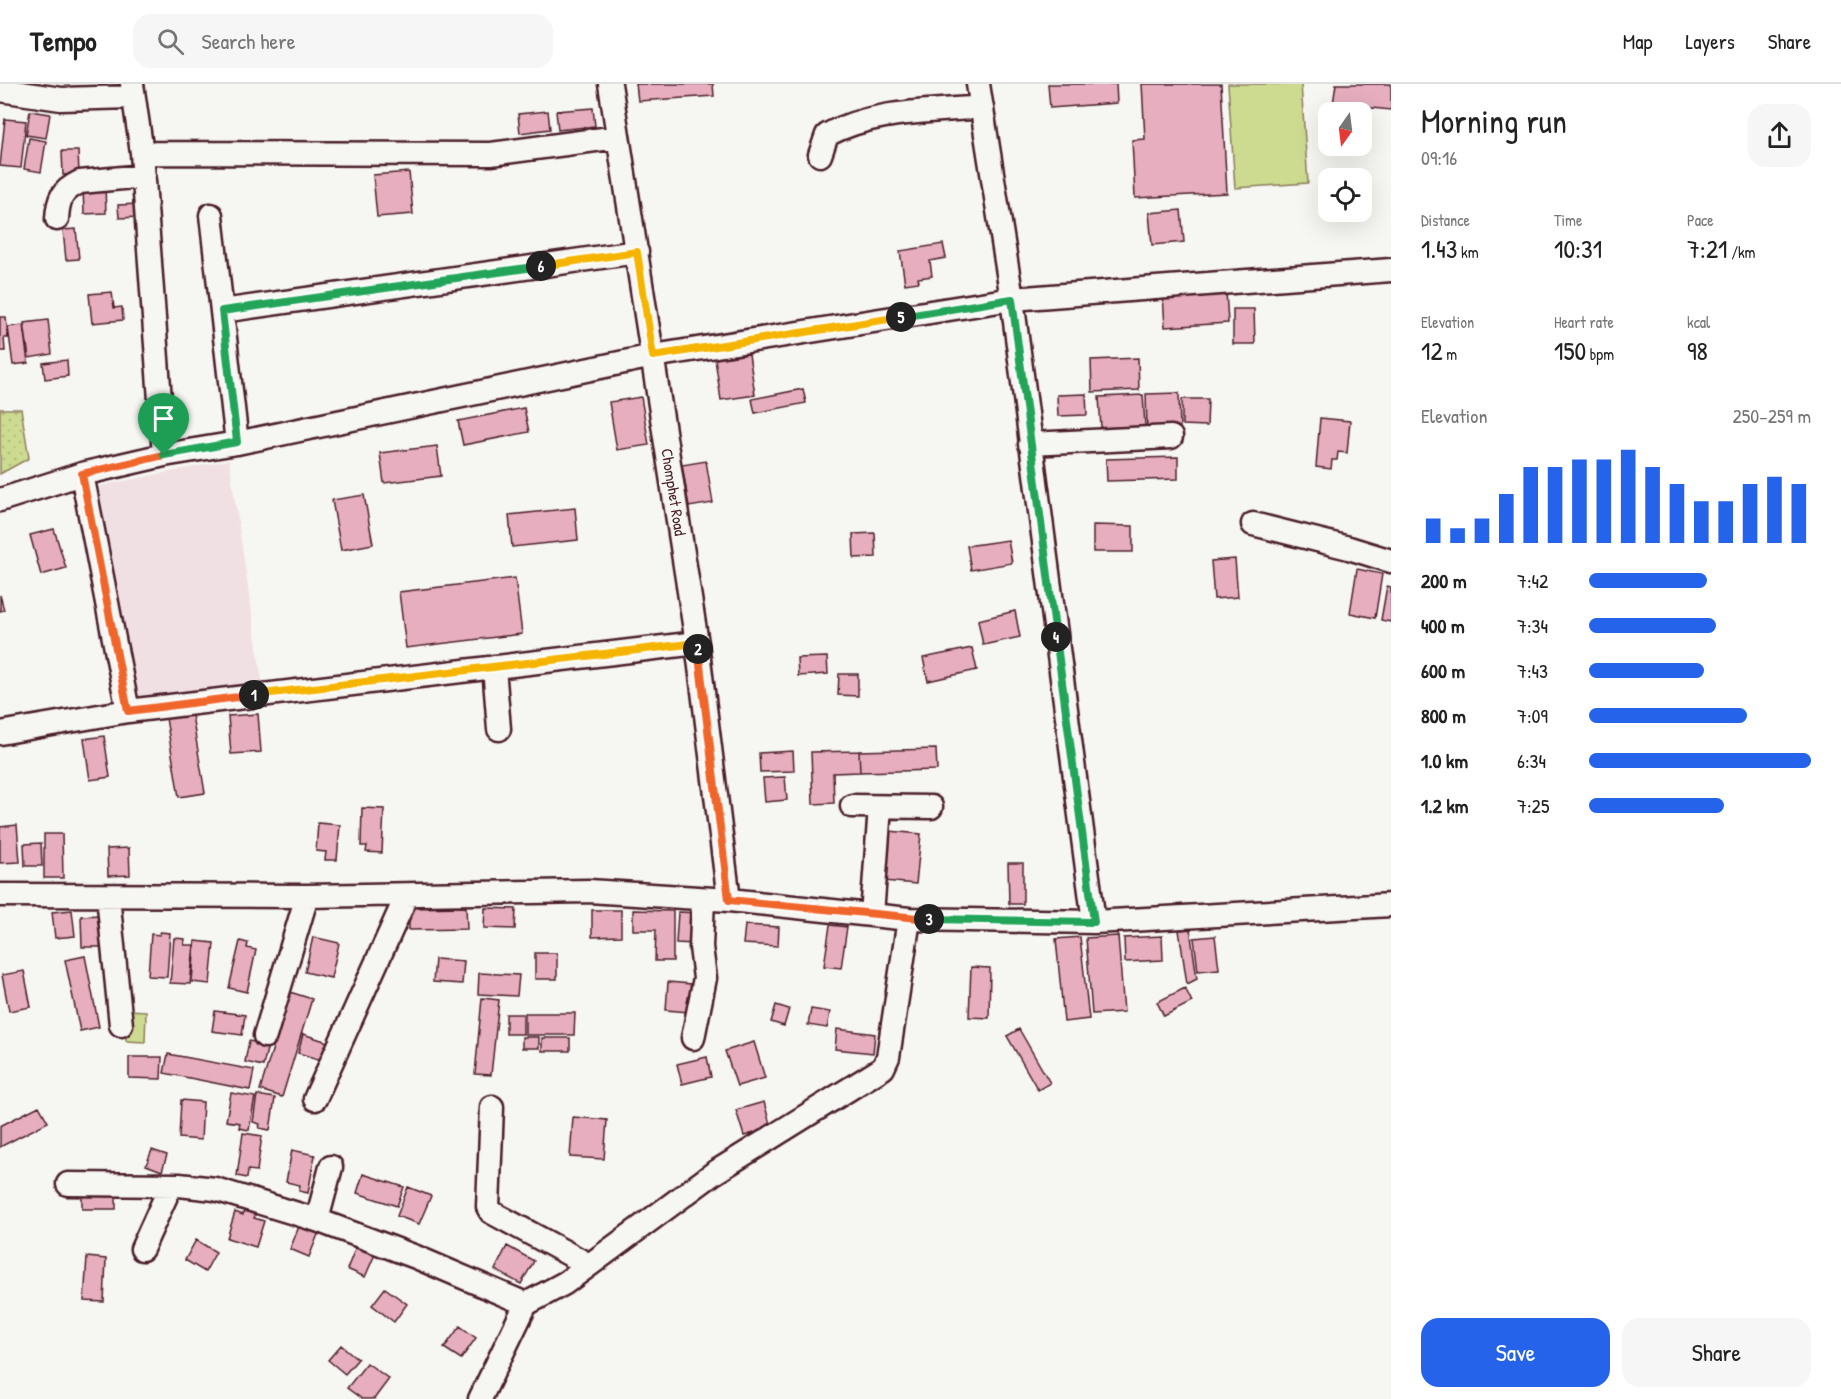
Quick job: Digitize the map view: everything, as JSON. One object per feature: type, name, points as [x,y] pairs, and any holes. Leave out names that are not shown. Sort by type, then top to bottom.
[{"type":"street","name":"Chomphet Road","points":[[610,84],[697,643],[729,900]]},
{"type":"street","points":[[978,84],[1012,299],[1094,922]]},
{"type":"street","points":[[0,90],[61,99],[132,91],[142,153],[164,455]]},
{"type":"street","points":[[820,155],[827,135],[844,125],[874,118],[982,107]]},
{"type":"street","points":[[142,153],[491,154],[618,137]]},
{"type":"street","points":[[57,219],[58,202],[62,192],[72,185],[80,182],[144,176]]},
{"type":"street","points":[[211,215],[237,442]]},
{"type":"street","points":[[222,311],[637,252]]},
{"type":"street","points":[[0,500],[82,474],[164,455],[653,356],[1012,299],[1391,270]]},
{"type":"street","points":[[1030,444],[1171,437]]},
{"type":"street","points":[[82,474],[128,711]]},
{"type":"street","points":[[1253,524],[1391,561]]},
{"type":"street","points":[[0,733],[128,711],[697,643]]},
{"type":"street","points":[[494,667],[499,729]]},
{"type":"street","points":[[852,806],[931,807]]},
{"type":"street","points":[[872,915],[880,807]]},
{"type":"street","points":[[0,895],[307,896],[589,891],[729,900],[909,919],[1094,922],[1391,904]]},
{"type":"street","points":[[315,1099],[407,895]]},
{"type":"street","points":[[108,896],[121,1025]]},
{"type":"street","points":[[265,1036],[307,896]]},
{"type":"street","points":[[693,1038],[705,978],[701,946],[703,899]]},
{"type":"street","points":[[480,1399],[526,1304],[565,1283],[714,1173],[883,1068],[888,1057],[909,919]]},
{"type":"street","points":[[492,1107],[488,1207],[491,1212],[589,1265]]},
{"type":"street","points":[[317,1220],[331,1167]]},
{"type":"street","points":[[68,1184],[171,1185],[214,1189],[317,1220],[416,1257],[526,1304]]},
{"type":"street","points":[[142,1249],[171,1185]]},
{"type":"shaded area","points":[[229,460],[263,687],[135,708],[99,486]]},
{"type":"green space","points":[[1228,84],[1301,84],[1308,183],[1235,188]]},
{"type":"green space","points":[[0,409],[21,409],[29,458],[0,474]]},
{"type":"green space","points":[[128,1010],[146,1011],[145,1042],[126,1041]]},
{"type":"building","points":[[636,84],[713,84],[714,96],[638,101]]},
{"type":"building","points":[[1048,84],[1116,84],[1117,103],[1050,108]]},
{"type":"building","points":[[1142,84],[1221,84],[1227,193],[1135,198],[1132,140],[1145,139]]},
{"type":"building","points":[[1336,84],[1391,84],[1391,110],[1372,108],[1372,102],[1333,102]]},
{"type":"building","points":[[593,108],[595,126],[558,130],[556,111]]},
{"type":"building","points":[[30,111],[50,114],[46,138],[26,135]]},
{"type":"building","points":[[548,111],[550,129],[520,133],[518,114]]},
{"type":"building","points":[[5,119],[26,121],[21,168],[0,166]]},
{"type":"building","points":[[29,138],[46,141],[41,172],[24,169]]},
{"type":"building","points":[[62,151],[78,151],[79,174],[63,175]]},
{"type":"building","points":[[409,172],[413,214],[377,217],[373,175]]},
{"type":"building","points":[[105,186],[106,213],[84,214],[83,187]]},
{"type":"building","points":[[138,204],[139,217],[119,218],[118,205]]},
{"type":"building","points":[[1181,210],[1184,242],[1152,245],[1149,213]]},
{"type":"building","points":[[76,229],[79,259],[66,260],[63,230]]},
{"type":"building","points":[[943,244],[946,258],[930,261],[932,276],[918,278],[919,282],[905,284],[900,251]]},
{"type":"building","points":[[1226,291],[1228,323],[1165,327],[1163,295]]},
{"type":"building","points":[[112,292],[114,308],[122,307],[123,320],[92,323],[89,294]]},
{"type":"building","points":[[1233,309],[1254,309],[1255,344],[1233,344]]},
{"type":"building","points":[[0,317],[6,317],[8,338],[4,338],[5,351],[0,351]]},
{"type":"building","points":[[48,320],[52,354],[29,358],[24,323]]},
{"type":"building","points":[[23,325],[28,363],[13,365],[8,327]]},
{"type":"building","points":[[749,354],[755,395],[721,400],[715,359]]},
{"type":"building","points":[[1138,358],[1139,390],[1092,392],[1091,360]]},
{"type":"building","points":[[67,360],[68,376],[45,379],[43,363]]},
{"type":"building","points":[[803,389],[806,403],[755,413],[752,399]]},
{"type":"building","points":[[1179,393],[1180,429],[1147,430],[1146,394]]},
{"type":"building","points":[[1086,394],[1087,415],[1058,416],[1057,395]]},
{"type":"building","points":[[1143,395],[1145,426],[1101,428],[1099,397]]},
{"type":"building","points":[[641,397],[649,445],[617,450],[609,402]]},
{"type":"building","points":[[1182,399],[1208,399],[1207,426],[1182,425]]},
{"type":"building","points":[[524,408],[529,432],[463,445],[458,421]]},
{"type":"building","points":[[1320,418],[1350,421],[1347,453],[1338,452],[1337,460],[1332,460],[1331,469],[1316,467]]},
{"type":"building","points":[[437,446],[441,476],[384,483],[380,453]]},
{"type":"building","points":[[1178,457],[1178,479],[1107,481],[1106,459]]},
{"type":"building","points":[[706,461],[713,503],[689,507],[682,465]]},
{"type":"building","points":[[364,495],[373,544],[341,550],[332,500]]},
{"type":"building","points":[[575,508],[578,540],[512,547],[509,515]]},
{"type":"building","points":[[1093,525],[1133,526],[1133,552],[1093,552]]},
{"type":"building","points":[[54,529],[66,568],[41,575],[30,535]]},
{"type":"building","points":[[875,533],[876,557],[854,558],[853,534]]},
{"type":"building","points":[[1008,540],[1012,563],[971,570],[967,546]]},
{"type":"building","points":[[1235,559],[1238,597],[1214,599],[1211,561]]},
{"type":"building","points":[[1357,569],[1382,574],[1375,618],[1350,613]]},
{"type":"building","points":[[515,578],[522,634],[406,648],[399,592]]},
{"type":"building","points":[[1387,586],[1391,587],[1391,622],[1381,620]]},
{"type":"building","points":[[0,595],[4,610],[0,611]]},
{"type":"building","points":[[1015,611],[1020,637],[983,645],[978,620]]},
{"type":"building","points":[[972,648],[977,670],[928,681],[923,658]]},
{"type":"building","points":[[827,657],[828,674],[798,676],[797,658]]},
{"type":"building","points":[[839,674],[858,674],[858,696],[838,695]]},
{"type":"building","points":[[191,709],[205,793],[179,797],[165,712]]},
{"type":"building","points":[[258,714],[261,752],[231,754],[228,716]]},
{"type":"building","points":[[104,736],[110,777],[90,780],[84,739]]},
{"type":"building","points":[[936,749],[937,770],[860,772],[859,751]]},
{"type":"building","points":[[793,751],[794,771],[760,772],[759,753]]},
{"type":"building","points":[[859,751],[860,772],[833,773],[834,803],[813,804],[811,752]]},
{"type":"building","points":[[785,777],[787,800],[765,802],[763,778]]},
{"type":"building","points":[[362,808],[384,809],[382,853],[366,852],[367,846],[361,846]]},
{"type":"building","points":[[318,823],[340,825],[337,860],[325,860],[326,852],[316,851]]},
{"type":"building","points":[[17,825],[20,862],[0,863],[0,827]]},
{"type":"building","points":[[889,831],[921,834],[916,884],[884,881]]},
{"type":"building","points":[[44,834],[62,834],[63,878],[44,878]]},
{"type":"building","points":[[41,843],[42,866],[25,866],[24,844]]},
{"type":"building","points":[[129,848],[130,875],[108,876],[107,849]]},
{"type":"building","points":[[1008,863],[1023,863],[1023,904],[1009,904]]},
{"type":"building","points":[[466,907],[467,929],[409,930],[409,908]]},
{"type":"building","points":[[485,908],[516,909],[515,929],[484,928]]},
{"type":"building","points":[[72,910],[75,936],[55,938],[52,912]]},
{"type":"building","points":[[592,910],[621,910],[621,936],[592,937]]},
{"type":"building","points":[[633,910],[673,911],[673,961],[655,961],[656,930],[633,930]]},
{"type":"building","points":[[678,912],[698,913],[696,944],[676,943]]},
{"type":"building","points":[[101,915],[102,947],[82,947],[81,916]]},
{"type":"building","points":[[745,925],[779,927],[778,946],[743,944]]},
{"type":"building","points":[[830,925],[847,927],[841,968],[824,966]]},
{"type":"building","points":[[1190,929],[1197,979],[1187,984],[1179,930]]},
{"type":"building","points":[[160,932],[170,933],[167,977],[148,976],[151,934],[160,935]]},
{"type":"building","points":[[1118,936],[1124,1012],[1092,1014],[1086,938]]},
{"type":"building","points":[[1162,936],[1163,960],[1125,962],[1124,938]]},
{"type":"building","points":[[1215,936],[1219,969],[1198,971],[1194,938]]},
{"type":"building","points":[[313,937],[339,943],[331,978],[305,972]]},
{"type":"building","points":[[1080,937],[1089,1019],[1064,1022],[1056,939]]},
{"type":"building","points":[[174,938],[185,939],[184,945],[194,945],[190,984],[170,983]]},
{"type":"building","points":[[195,941],[214,943],[210,984],[192,982]]},
{"type":"building","points":[[240,941],[248,943],[247,948],[256,950],[247,992],[229,988]]},
{"type":"building","points":[[535,953],[557,953],[557,979],[535,979]]},
{"type":"building","points":[[85,956],[99,1027],[80,1031],[65,960]]},
{"type":"building","points":[[435,959],[464,961],[462,984],[433,982]]},
{"type":"building","points":[[971,967],[990,968],[989,1018],[969,1017]]},
{"type":"building","points":[[24,971],[31,1007],[9,1011],[2,975]]},
{"type":"building","points":[[479,973],[519,975],[517,996],[478,994]]},
{"type":"building","points":[[668,982],[691,984],[689,1012],[666,1010]]},
{"type":"building","points":[[1185,988],[1192,1002],[1164,1016],[1157,1002]]},
{"type":"building","points":[[290,992],[312,999],[282,1097],[260,1090]]},
{"type":"building","points":[[482,998],[499,1000],[491,1075],[475,1074]]},
{"type":"building","points":[[776,1005],[789,1009],[784,1026],[771,1022]]},
{"type":"building","points":[[811,1009],[830,1012],[827,1028],[808,1025]]},
{"type":"building","points":[[215,1011],[245,1015],[242,1035],[212,1031]]},
{"type":"building","points":[[525,1013],[575,1013],[574,1035],[525,1035]]},
{"type":"building","points":[[506,1014],[523,1014],[523,1034],[506,1034]]},
{"type":"building","points":[[837,1029],[875,1034],[873,1053],[835,1049]]},
{"type":"building","points":[[1019,1029],[1050,1083],[1038,1090],[1007,1036]]},
{"type":"building","points":[[303,1034],[334,1044],[328,1062],[298,1053]]},
{"type":"building","points":[[522,1037],[539,1037],[539,1048],[522,1048]]},
{"type":"building","points":[[542,1038],[570,1038],[570,1051],[542,1051]]},
{"type":"building","points":[[249,1041],[268,1045],[263,1066],[245,1062]]},
{"type":"building","points":[[754,1042],[765,1078],[737,1086],[725,1051]]},
{"type":"building","points":[[168,1054],[254,1070],[250,1090],[164,1073]]},
{"type":"building","points":[[129,1057],[162,1057],[161,1079],[129,1078]]},
{"type":"building","points":[[707,1057],[711,1077],[682,1084],[677,1064]]},
{"type":"building","points":[[231,1093],[255,1097],[249,1130],[239,1128],[240,1123],[226,1121]]},
{"type":"building","points":[[257,1095],[275,1098],[270,1130],[259,1128],[260,1124],[253,1122]]},
{"type":"building","points":[[181,1100],[203,1102],[201,1140],[179,1138]]},
{"type":"building","points":[[764,1102],[771,1128],[744,1136],[736,1110]]},
{"type":"building","points":[[39,1106],[48,1122],[0,1147],[0,1126]]},
{"type":"building","points":[[573,1117],[607,1120],[604,1159],[570,1157]]},
{"type":"building","points":[[243,1133],[262,1136],[257,1171],[248,1170],[247,1178],[237,1176]]},
{"type":"building","points":[[152,1150],[167,1155],[162,1171],[146,1165]]},
{"type":"building","points":[[292,1150],[315,1155],[308,1193],[299,1191],[300,1185],[286,1182]]},
{"type":"building","points":[[363,1174],[404,1187],[397,1206],[357,1193]]},
{"type":"building","points":[[408,1187],[431,1196],[419,1224],[397,1216]]},
{"type":"building","points":[[82,1189],[116,1189],[116,1209],[82,1209]]},
{"type":"building","points":[[244,1210],[256,1213],[254,1218],[264,1221],[256,1247],[227,1238],[235,1212],[243,1215]]},
{"type":"building","points":[[300,1224],[319,1232],[309,1257],[290,1249]]},
{"type":"building","points":[[196,1240],[216,1252],[205,1272],[185,1260]]},
{"type":"building","points":[[357,1244],[376,1252],[365,1277],[347,1269]]},
{"type":"building","points":[[507,1246],[534,1261],[521,1284],[495,1270]]},
{"type":"building","points":[[87,1257],[106,1259],[104,1302],[84,1301]]},
{"type":"building","points":[[385,1288],[407,1304],[394,1322],[372,1305]]},
{"type":"building","points":[[460,1326],[476,1338],[461,1359],[444,1348]]},
{"type":"building","points":[[341,1345],[358,1359],[345,1374],[328,1360]]},
{"type":"building","points":[[367,1363],[389,1379],[374,1399],[362,1399],[347,1388]]},
{"type":"route","points":[[637,252],[653,356],[1012,299],[1094,922],[909,919],[729,900],[697,643],[128,711],[82,474],[164,455],[237,442],[222,311],[637,252]]}]
